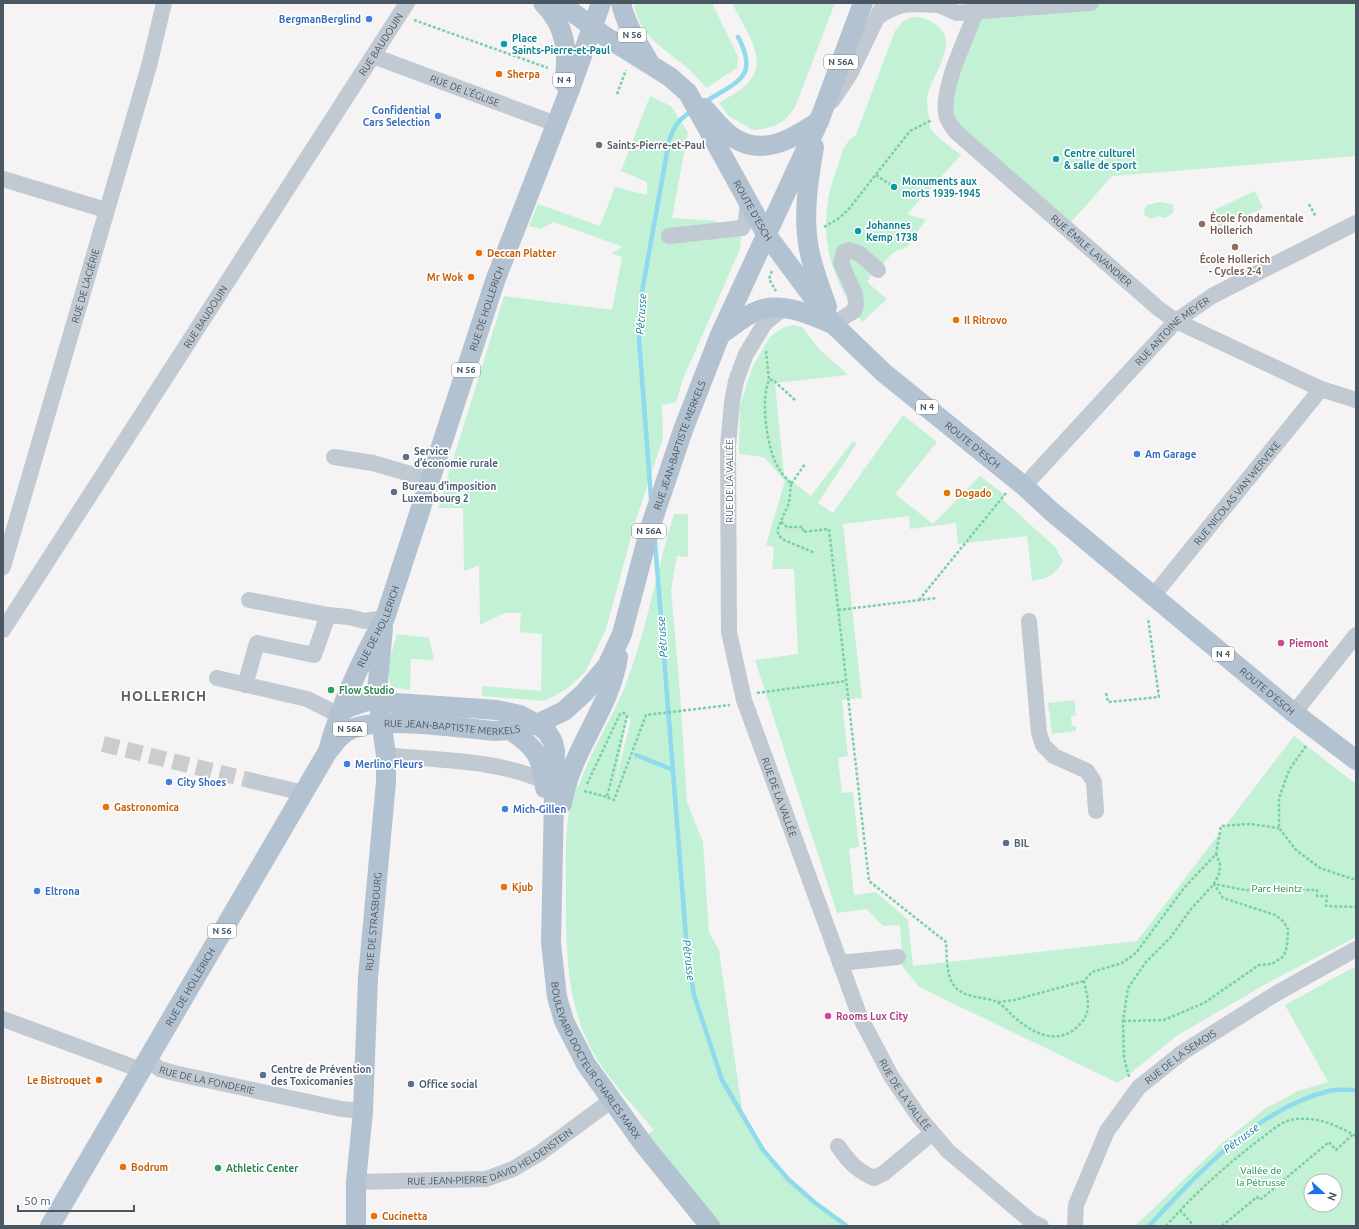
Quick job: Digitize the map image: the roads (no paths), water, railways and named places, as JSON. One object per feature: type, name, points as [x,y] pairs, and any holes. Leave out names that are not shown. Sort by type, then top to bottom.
[{"type":"main road","name":"N 4","points":[[543,3],[558,21],[566,48],[566,68],[556,124]]},
{"type":"main road","name":"N 4","points":[[560,3],[606,37],[650,63],[688,93],[707,119],[734,138],[760,147],[779,144],[800,134],[819,121]]},
{"type":"main road","name":"N 56","points":[[592,27],[600,3]]},
{"type":"main road","name":"N 56","points":[[621,3],[625,18],[634,38],[650,63]]},
{"type":"main road","name":"N 56A","points":[[819,121],[832,50],[850,3]]},
{"type":"main road","name":"N 56A","points":[[766,234],[819,121],[864,3]]},
{"type":"main road","name":"RUE DE HOLLERICH","points":[[50,1226],[328,751],[339,715],[364,655],[385,618],[498,274],[592,27]]},
{"type":"main road","name":"ROUTE D'ESCH","points":[[707,119],[766,234],[833,324],[884,373],[1016,489],[1051,511],[1294,713],[1356,760]]},
{"type":"main road","name":"N 4","points":[[819,121],[807,199],[807,228],[810,254],[833,324]]},
{"type":"main road","name":"RUE JEAN-BAPTISTE MERKELS","points":[[328,751],[338,739],[350,729],[365,724],[402,724],[494,731],[510,730],[537,724],[564,712],[584,693],[607,666],[622,634],[650,528],[683,430],[720,335],[766,234]]},
{"type":"main road","points":[[720,335],[758,311],[784,308],[803,312],[833,324]]},
{"type":"main road","name":"RUE DE STRASBOURG","points":[[356,1226],[356,1182],[363,1111],[368,978],[386,782],[386,755],[378,700],[379,660],[385,618]]},
{"type":"main road","name":"BOULEVARD DOCTEUR CHARLES MARX","points":[[552,867],[574,789],[575,760],[610,688],[617,663],[622,634]]},
{"type":"main road","name":"RUE JEAN-BAPTISTE MERKELS","points":[[339,715],[357,703],[378,700],[497,710],[520,714],[537,724]]},
{"type":"main road","name":"BOULEVARD DOCTEUR CHARLES MARX","points":[[537,724],[546,732],[553,742],[555,751],[551,943],[557,997],[564,1021],[586,1064],[644,1144],[710,1226]]},
{"type":"main road","name":"BOULEVARD DOCTEUR CHARLES MARX","points":[[510,730],[526,741],[536,752],[542,765],[552,867]]},
{"type":"street","name":"RUE DE L'ACIÉRIE","points":[[3,567],[149,66],[164,3]]},
{"type":"street","points":[[881,10],[904,4],[935,4],[958,13],[1091,3]]},
{"type":"street","name":"RUE BAUDOUIN","points":[[3,630],[403,9]]},
{"type":"street","name":"N 56A","points":[[819,121],[850,74],[881,10]]},
{"type":"street","name":"RUE ÉMILE LAVANDIER","points":[[976,12],[951,78],[946,97],[946,114],[956,132],[1159,309],[1176,321],[1321,389],[1356,400]]},
{"type":"street","name":"RUE DE L'ÉGLISE","points":[[373,56],[556,124]]},
{"type":"street","points":[[3,179],[106,210]]},
{"type":"street","points":[[669,236],[742,228],[746,222],[748,201]]},
{"type":"street","name":"RUE ANTOINE MEYER","points":[[1016,489],[1176,321],[1212,296],[1356,223]]},
{"type":"street","points":[[833,324],[854,311],[856,304],[854,294],[841,264],[844,252],[849,250],[860,254],[878,270]]},
{"type":"street","name":"RUE DE LA VALLÉE","points":[[784,308],[765,323],[746,354],[736,381],[732,402],[728,446],[729,632],[744,700],[860,1017],[891,1076],[919,1117],[948,1151],[1032,1222],[1041,1226]]},
{"type":"street","name":"RUE NICOLAS VAN WERVEKE","points":[[1153,596],[1321,389]]},
{"type":"street","points":[[334,457],[373,463],[431,480]]},
{"type":"street","points":[[249,600],[365,621],[385,618]]},
{"type":"street","points":[[245,685],[257,643],[314,655],[328,615]]},
{"type":"street","points":[[1029,621],[1039,733],[1043,745],[1054,756],[1087,771],[1094,782],[1096,811]]},
{"type":"street","points":[[1294,713],[1356,635]]},
{"type":"street","points":[[217,678],[307,699],[339,715]]},
{"type":"street","points":[[386,755],[502,767],[525,772],[544,781]]},
{"type":"street","points":[[253,781],[304,793]]},
{"type":"street","name":"RUE DE LA SEMOIS","points":[[1075,1226],[1076,1205],[1107,1131],[1139,1087],[1183,1052],[1277,993],[1356,949]]},
{"type":"street","points":[[840,963],[898,957]]},
{"type":"street","name":"RUE DE LA FONDERIE","points":[[3,1019],[144,1065],[174,1073],[341,1109],[363,1111]]},
{"type":"street","name":"RUE JEAN-PIERRE DAVID HELDENSTEIN","points":[[356,1182],[486,1179],[513,1169],[540,1154],[612,1100]]},
{"type":"street","points":[[838,1146],[848,1162],[864,1174],[874,1178],[884,1173],[932,1132]]},
{"type":"waterway","name":"Pétrusse","points":[[705,102],[735,83],[745,70],[746,62],[744,51],[738,37]]},
{"type":"waterway","name":"Pétrusse","points":[[651,498],[639,339],[640,303],[669,141],[678,123],[692,111]]},
{"type":"waterway","name":"Pétrusse","points":[[655,542],[687,950],[694,995],[722,1080],[763,1150],[788,1179],[814,1202],[847,1226]]},
{"type":"waterway","points":[[636,755],[671,769]]},
{"type":"waterway","name":"Pétrusse","points":[[1149,1226],[1208,1165],[1230,1145],[1254,1127],[1278,1112],[1303,1100],[1332,1090],[1356,1090]]},
{"type":"tunnel","points":[[103,744],[253,781]]},
{"type":"place","name":"BergmanBerglind","points":[[369,19]]},
{"type":"place","name":"Place Saints-Pierre-et-Paul","points":[[504,44]]},
{"type":"place","name":"Sherpa","points":[[499,74]]},
{"type":"place","name":"Confidential Cars Selection","points":[[438,116]]},
{"type":"place","name":"Saints-Pierre-et-Paul","points":[[599,145]]},
{"type":"place","name":"Centre culturel & salle de sport","points":[[1056,159]]},
{"type":"place","name":"Monuments aux morts 1939-1945","points":[[894,187]]},
{"type":"place","name":"École fondamentale Hollerich","points":[[1202,224]]},
{"type":"place","name":"Johannes Kemp 1738","points":[[858,231]]},
{"type":"place","name":"École Hollerich - Cycles 2-4","points":[[1235,247]]},
{"type":"place","name":"Deccan Platter","points":[[479,253]]},
{"type":"place","name":"Mr Wok","points":[[471,277]]},
{"type":"place","name":"Il Ritrovo","points":[[956,320]]},
{"type":"place","name":"Am Garage","points":[[1137,454]]},
{"type":"place","name":"Service d’économie rurale","points":[[406,457]]},
{"type":"place","name":"Bureau d'imposition Luxembourg 2","points":[[394,492]]},
{"type":"place","name":"Dogado","points":[[947,493]]},
{"type":"place","name":"Piemont","points":[[1281,643]]},
{"type":"place","name":"Flow Studio","points":[[331,690]]},
{"type":"place","name":"Merlino Fleurs","points":[[347,764]]},
{"type":"place","name":"City Shoes","points":[[169,782]]},
{"type":"place","name":"Gastronomica","points":[[106,807]]},
{"type":"place","name":"Mich-Gillen","points":[[505,809]]},
{"type":"place","name":"BIL","points":[[1006,843]]},
{"type":"place","name":"Kjub","points":[[504,887]]},
{"type":"place","name":"Eltrona","points":[[37,891]]},
{"type":"place","name":"Rooms Lux City","points":[[828,1016]]},
{"type":"place","name":"Centre de Prévention des Toxicomanies","points":[[263,1075]]},
{"type":"place","name":"Le Bistroquet","points":[[99,1080]]},
{"type":"place","name":"Office social","points":[[411,1084]]},
{"type":"place","name":"Bodrum","points":[[123,1167]]},
{"type":"place","name":"Athletic Center","points":[[218,1168]]},
{"type":"place","name":"Cucinetta","points":[[374,1216]]},
{"type":"district","name":"HOLLERICH","points":[[164,696]]},
{"type":"park label","name":"Parc Heintz","points":[[1277,888]]},
{"type":"park label","name":"Vallée de la Pétrusse","points":[[1261,1176]]}]
